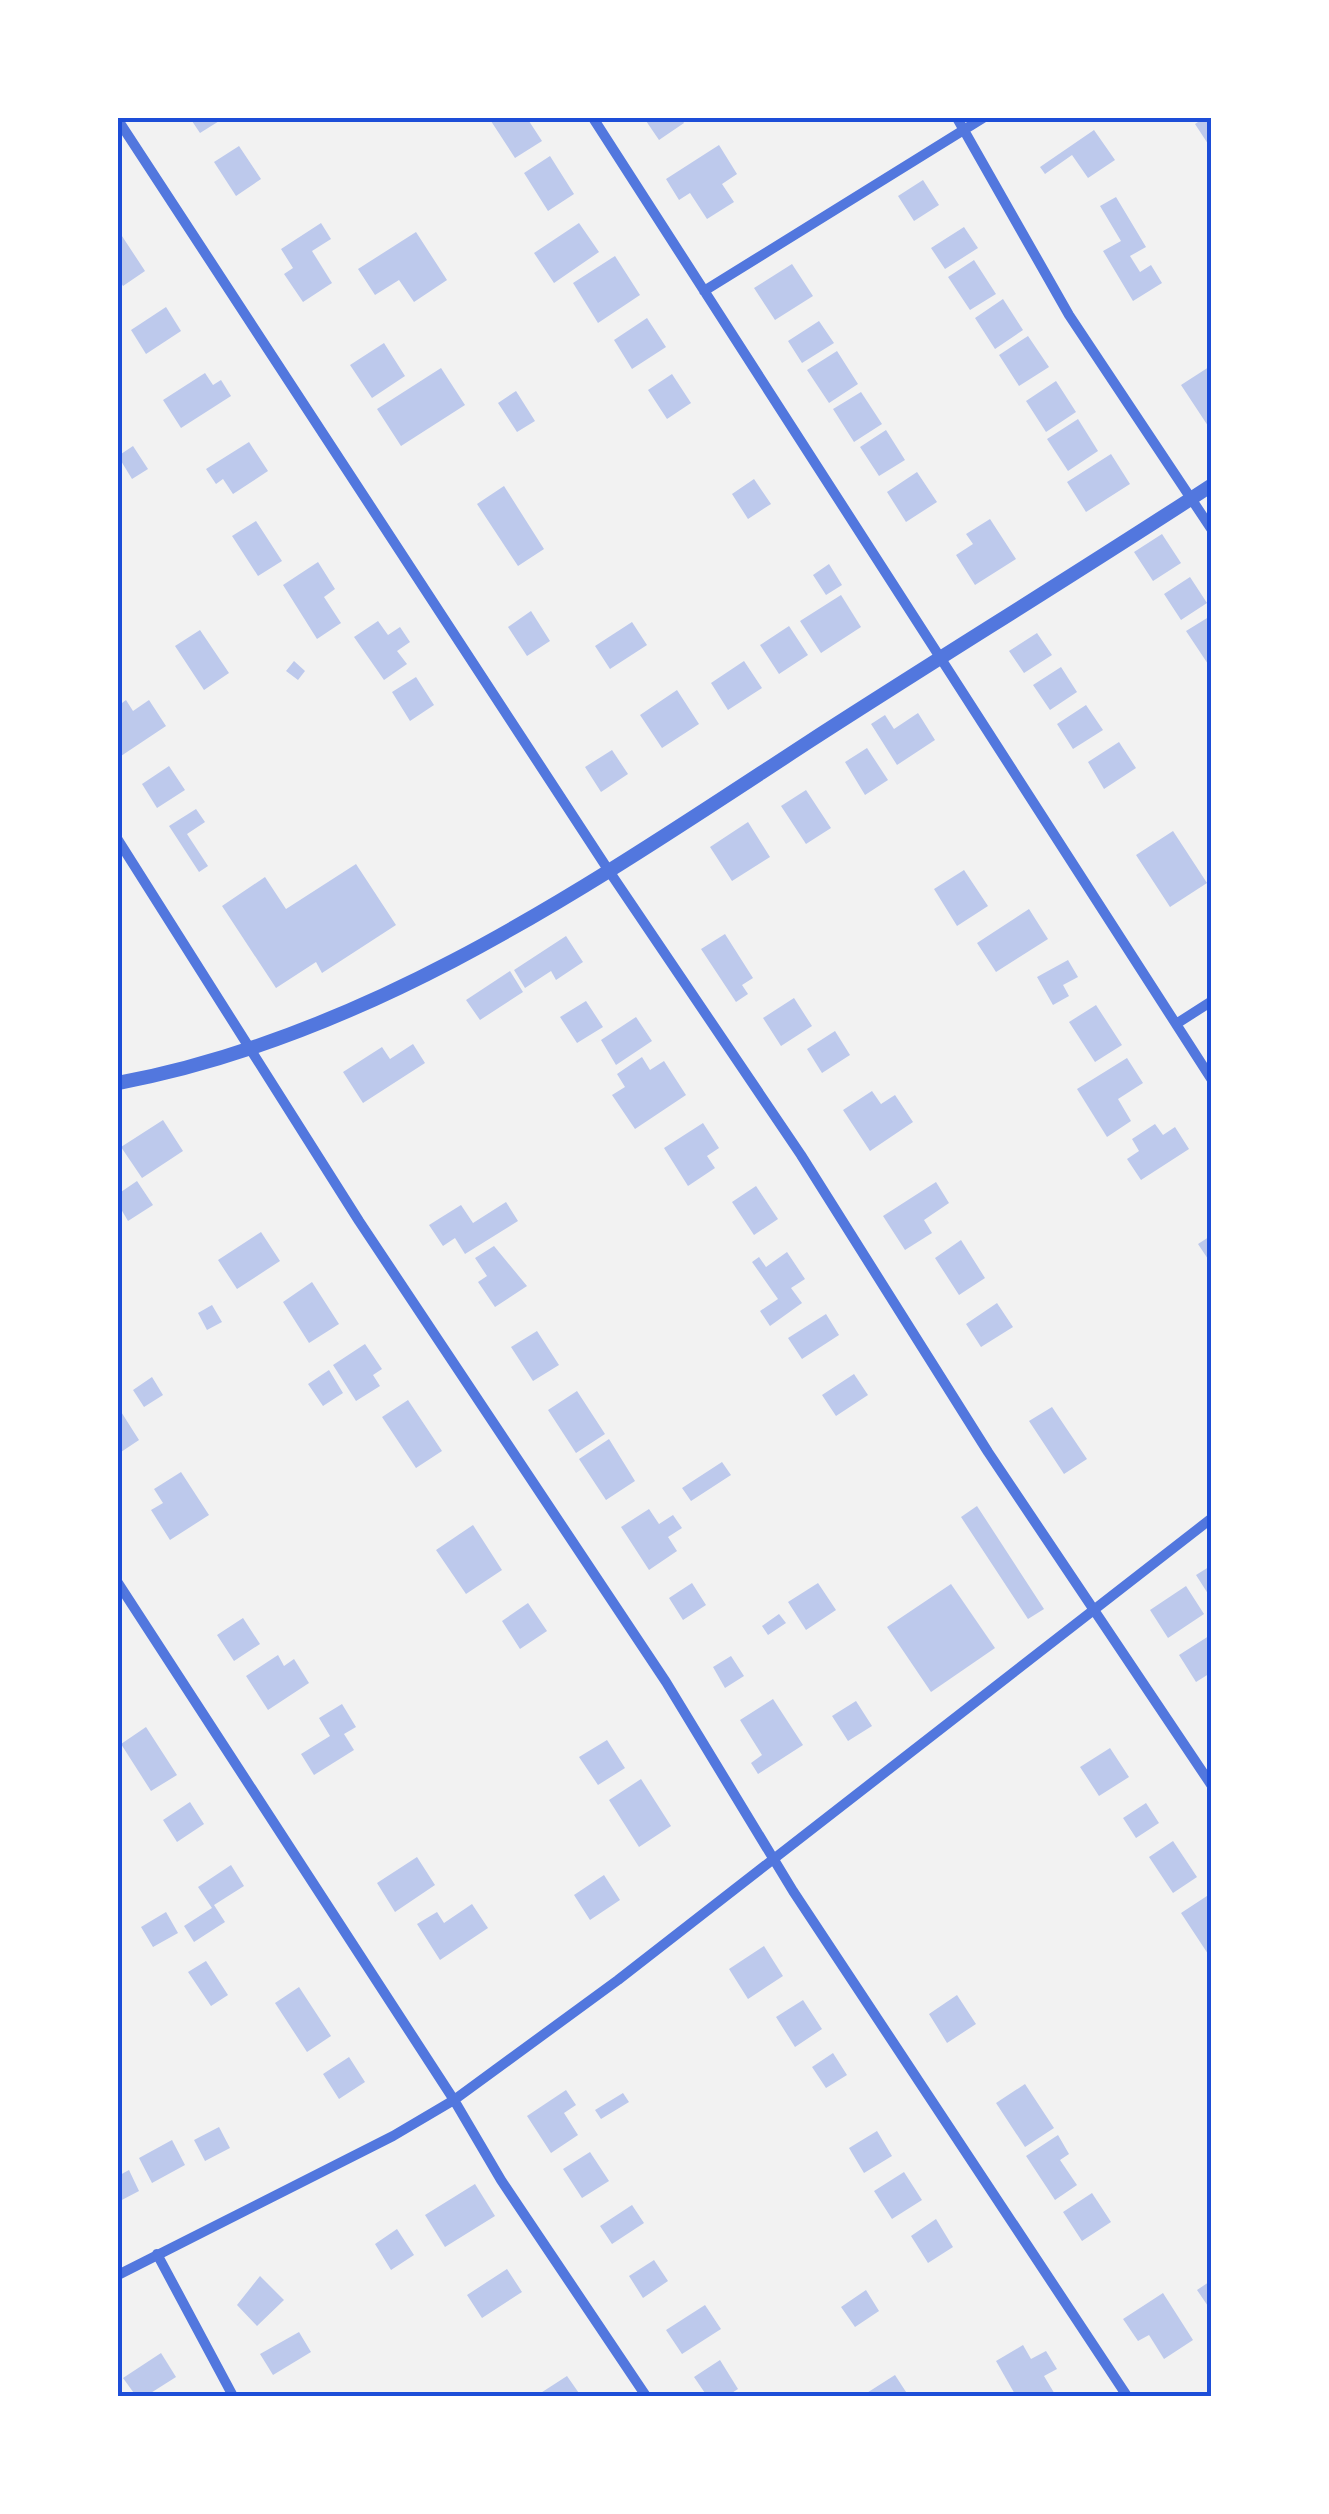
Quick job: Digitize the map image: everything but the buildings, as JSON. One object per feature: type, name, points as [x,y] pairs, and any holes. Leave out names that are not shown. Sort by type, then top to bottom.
[{"type":"street","points":[[593,118],[1212,1080]]},
{"type":"street","points":[[957,118],[1069,315],[1212,530]]},
{"type":"street","points":[[704,290],[983,118]]},
{"type":"street","points":[[118,120],[609,871],[801,1155],[988,1452],[1212,1786]]},
{"type":"street","points":[[118,1083],[249,1047],[444,967],[609,871],[1212,485]]},
{"type":"street","points":[[118,840],[359,1222],[666,1682],[772,1858],[1127,2396]]},
{"type":"street","points":[[1176,1024],[1212,1001]]},
{"type":"street","points":[[118,2274],[393,2136],[454,2100],[1212,1518]]},
{"type":"street","points":[[118,1583],[454,2100],[501,2180],[646,2396]]},
{"type":"street","points":[[157,2254],[233,2396]]}]
